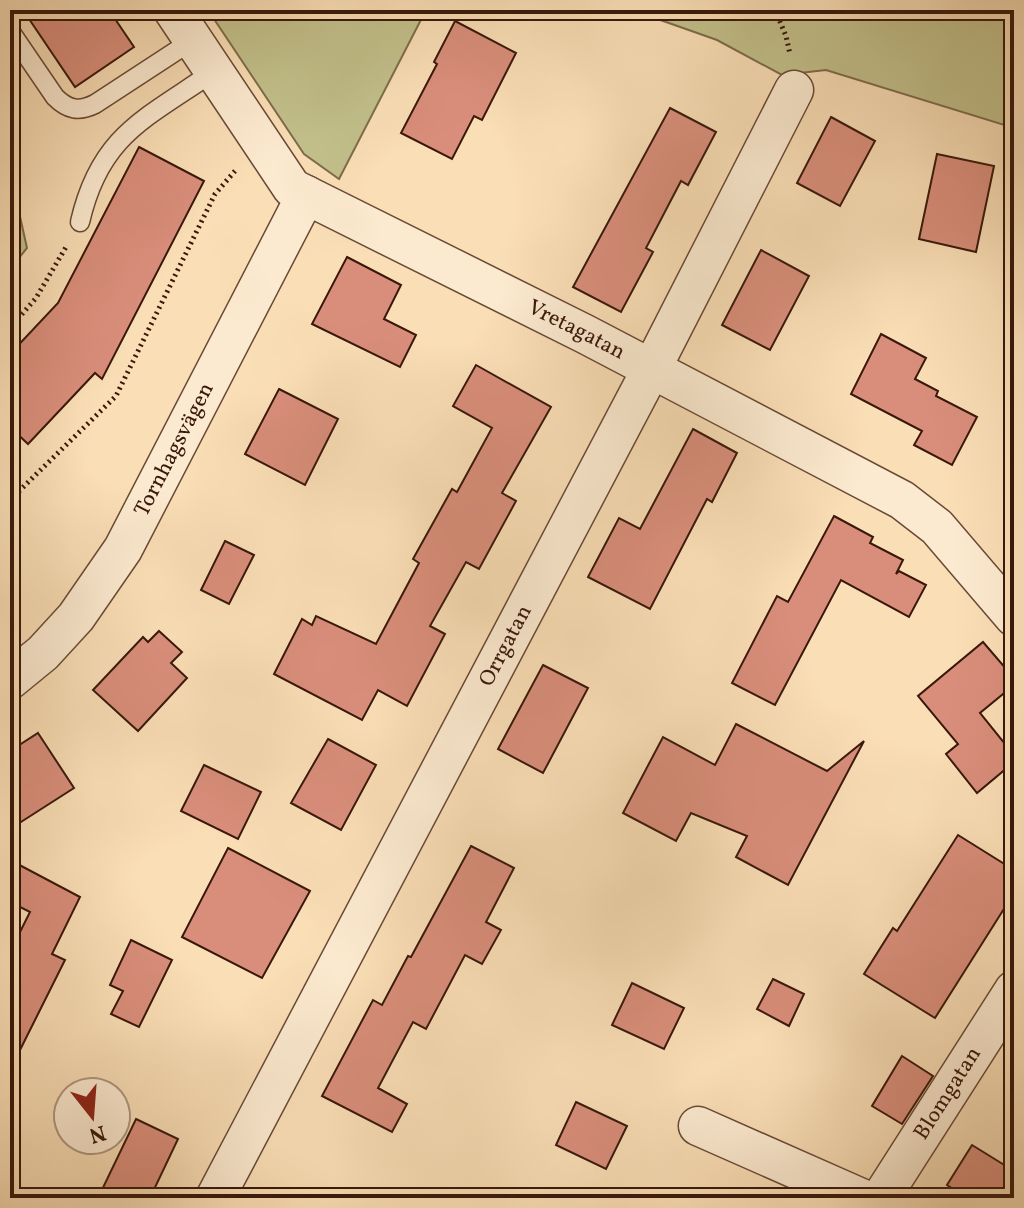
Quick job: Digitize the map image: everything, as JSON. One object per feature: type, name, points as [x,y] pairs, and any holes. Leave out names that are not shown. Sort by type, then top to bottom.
[{"type":"street","name":"Vretagatan","points":[[183,25],[292,188],[652,368],[902,500],[924,515],[955,547],[1014,617]]},
{"type":"street","name":"Orrgatan","points":[[215,1198],[652,368],[794,90]]},
{"type":"street","name":"Tornhagsvägen","points":[[10,680],[43,653],[76,617],[123,549],[306,195]]},
{"type":"street","name":"Blomgatan","points":[[880,1197],[1014,990]]},
{"type":"street","points":[[698,1126],[880,1197]]},
{"type":"lane","points":[[10,31],[63,106],[85,109],[95,104],[183,25]]},
{"type":"lane","points":[[76,230],[96,172],[113,146],[132,128],[213,72]]},
{"type":"path","points":[[10,500],[116,396],[215,194],[260,142]]},
{"type":"path","points":[[10,205],[15,194]]},
{"type":"path","points":[[10,328],[36,298],[76,230]]},
{"type":"shaded area","points":[[208,10],[426,10],[339,179],[304,154]]},
{"type":"shaded area","points":[[632,10],[1014,10],[1014,128],[826,70],[782,75],[717,40]]},
{"type":"shaded area","points":[[15,194],[27,248],[10,269],[10,205]]},
{"type":"building","points":[[23,10],[109,10],[134,47],[75,87]]},
{"type":"building","points":[[455,21],[516,53],[482,120],[474,116],[452,159],[401,133],[437,64],[434,62]]},
{"type":"building","points":[[670,108],[716,132],[688,185],[681,181],[646,248],[653,252],[621,312],[573,287]]},
{"type":"building","points":[[831,117],[875,141],[840,206],[797,183]]},
{"type":"building","points":[[139,147],[204,181],[102,379],[95,373],[28,444],[10,427],[10,354],[58,303]]},
{"type":"building","points":[[937,154],[994,166],[976,252],[919,239]]},
{"type":"building","points":[[761,250],[809,276],[770,350],[722,325]]},
{"type":"building","points":[[347,257],[401,285],[384,319],[416,335],[400,367],[312,324]]},
{"type":"building","points":[[881,334],[926,358],[915,379],[938,391],[936,396],[977,417],[952,465],[914,445],[922,431],[851,394]]},
{"type":"building","points":[[476,365],[551,407],[502,493],[516,501],[479,569],[466,562],[430,626],[445,634],[407,706],[378,690],[362,720],[274,674],[302,619],[312,625],[316,616],[376,644],[419,563],[413,559],[452,489],[457,492],[492,428],[453,406]]},
{"type":"building","points":[[279,389],[338,419],[305,485],[245,454]]},
{"type":"building","points":[[693,429],[737,453],[712,502],[707,499],[650,609],[588,577],[619,518],[640,529]]},
{"type":"building","points":[[834,516],[873,537],[870,543],[903,560],[896,574],[899,571],[926,585],[909,617],[841,580],[775,705],[732,683],[777,596],[788,602]]},
{"type":"building","points":[[225,541],[254,555],[229,604],[201,590]]},
{"type":"building","points":[[159,631],[182,652],[171,663],[187,678],[138,731],[93,690],[143,637],[148,642]]},
{"type":"building","points":[[983,642],[1014,678],[1014,685],[980,713],[1014,755],[1014,762],[977,793],[946,754],[958,744],[918,696]]},
{"type":"building","points":[[543,665],[588,688],[543,773],[498,749]]},
{"type":"building","points":[[736,724],[827,771],[864,741],[788,885],[736,857],[747,836],[691,813],[676,841],[623,813],[663,737],[715,765]]},
{"type":"building","points":[[38,733],[74,788],[10,829],[10,751]]},
{"type":"building","points":[[328,739],[376,765],[341,830],[291,803]]},
{"type":"building","points":[[204,765],[261,792],[238,839],[181,811]]},
{"type":"building","points":[[958,835],[1014,870],[1014,893],[935,1018],[864,974],[893,928],[897,931]]},
{"type":"building","points":[[471,846],[514,868],[486,922],[501,930],[482,964],[465,955],[426,1029],[413,1022],[378,1088],[407,1104],[392,1132],[322,1096],[373,1000],[382,1005]]},
{"type":"building","points":[[228,848],[310,891],[262,978],[182,937]]},
{"type":"building","points":[[10,860],[80,897],[52,954],[65,960],[10,1070],[10,952],[30,912],[10,902]]},
{"type":"building","points":[[131,940],[172,960],[139,1027],[111,1014],[123,991],[110,985]]},
{"type":"building","points":[[773,979],[804,994],[789,1026],[757,1009]]},
{"type":"building","points":[[632,983],[684,1008],[664,1049],[612,1025]]},
{"type":"building","points":[[902,1056],[933,1076],[902,1124],[872,1106]]},
{"type":"building","points":[[576,1102],[627,1126],[606,1169],[556,1145]]},
{"type":"building","points":[[136,1119],[178,1139],[150,1198],[98,1198],[118,1156],[132,1156],[132,1127]]},
{"type":"building","points":[[972,1145],[1014,1171],[1014,1198],[967,1198],[947,1185]]}]
